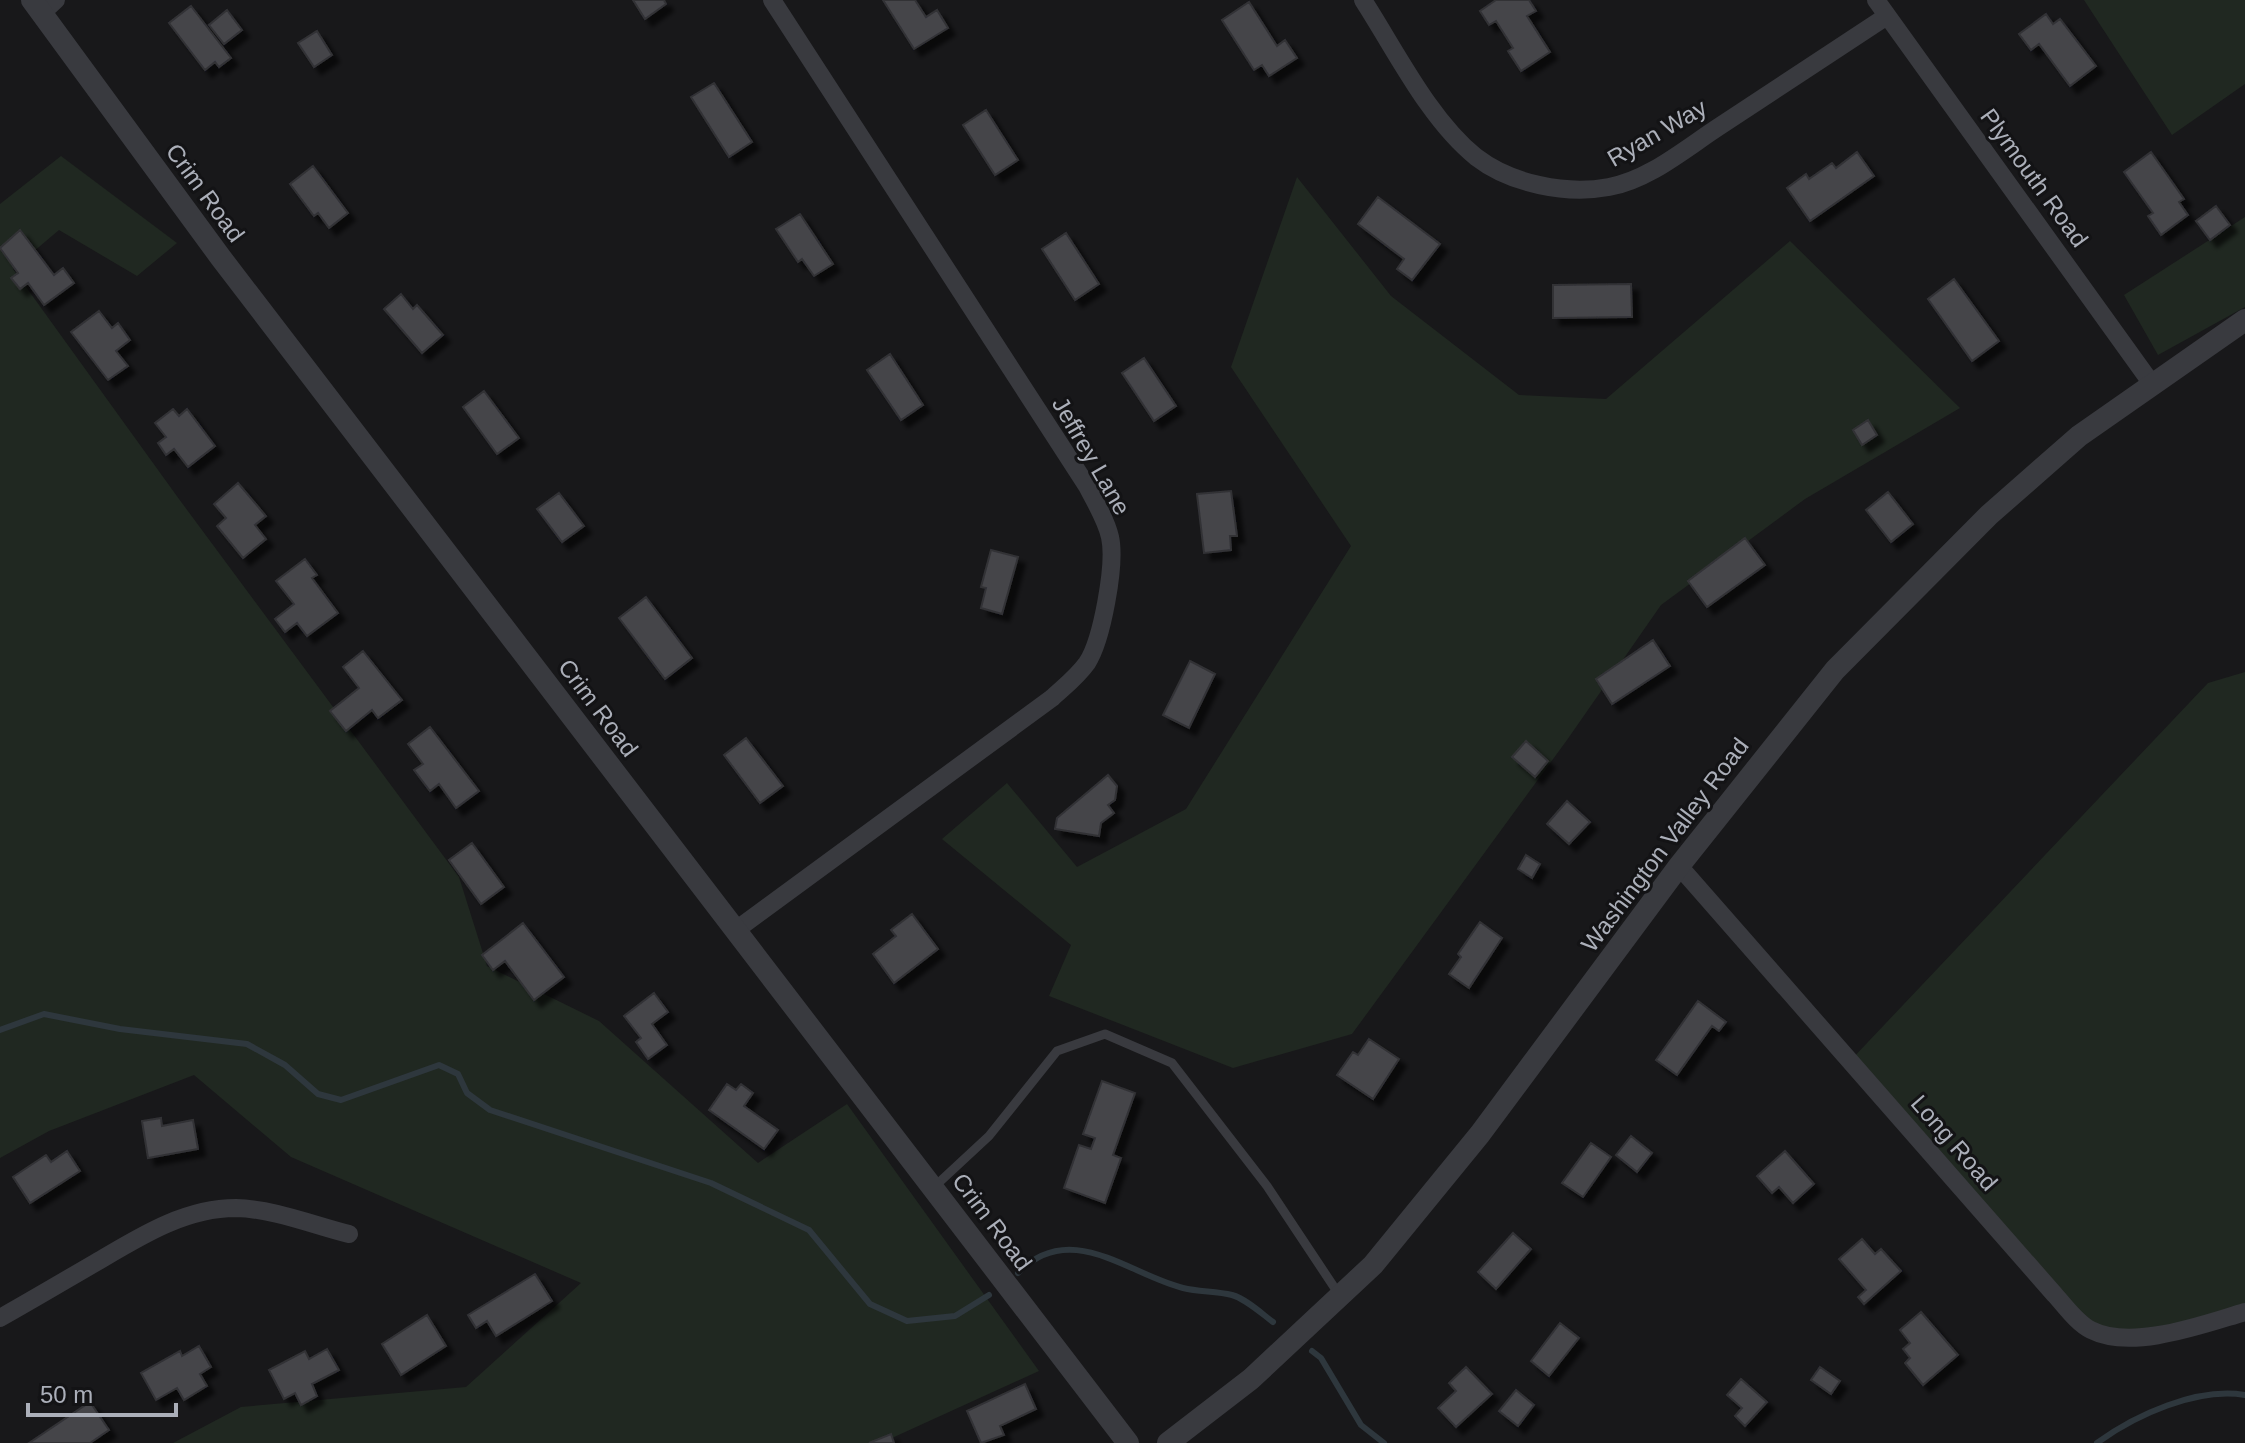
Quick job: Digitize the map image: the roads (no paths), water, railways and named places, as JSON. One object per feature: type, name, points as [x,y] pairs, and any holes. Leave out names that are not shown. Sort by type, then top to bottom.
[{"type":"street","name":"Jeffrey Lane","points":[[736,930],[1052,698],[1076,677],[1088,662],[1099,638],[1112,559],[1110,536],[1103,515],[1087,486],[772,0]]},
{"type":"street","name":"Ryan Way","points":[[1363,0],[1436,113],[1477,157],[1501,172],[1528,182],[1557,188],[1587,189],[1611,187],[1663,163],[1887,16]]},
{"type":"street","name":"Plymouth Road","points":[[1876,0],[2152,384]]},
{"type":"street","name":"Crim Road","points":[[43,4],[221,258],[1128,1443]]},
{"type":"street","name":"Washington Valley Road","points":[[1168,1443],[1251,1379],[1373,1265],[1471,1146],[1679,866],[1835,670],[1989,515],[2079,436],[2245,320]]},
{"type":"street","name":"Long Road","points":[[1679,866],[2045,1284],[2089,1329],[2108,1337],[2153,1335],[2180,1331],[2245,1312]]},
{"type":"street","points":[[0,1318],[142,1236],[183,1216],[212,1209],[239,1208],[265,1212],[349,1234]]},
{"type":"lane","points":[[933,1188],[989,1136],[1057,1051],[1105,1034],[1172,1063],[1267,1186],[1340,1297]]},
{"type":"waterway","points":[[0,1030],[44,1014],[120,1029],[247,1044],[285,1065],[318,1094],[341,1100],[439,1065],[458,1074],[467,1093],[490,1110],[711,1183],[809,1230],[870,1304],[907,1321],[955,1316],[989,1295]]},
{"type":"waterway","points":[[1018,1273],[1038,1258],[1058,1251],[1079,1250],[1183,1288],[1237,1297],[1273,1322]]},
{"type":"waterway","points":[[1312,1351],[1321,1358],[1361,1425],[1384,1443]]},
{"type":"waterway","points":[[2097,1443],[2148,1413],[2187,1399],[2207,1395],[2245,1395]]}]
